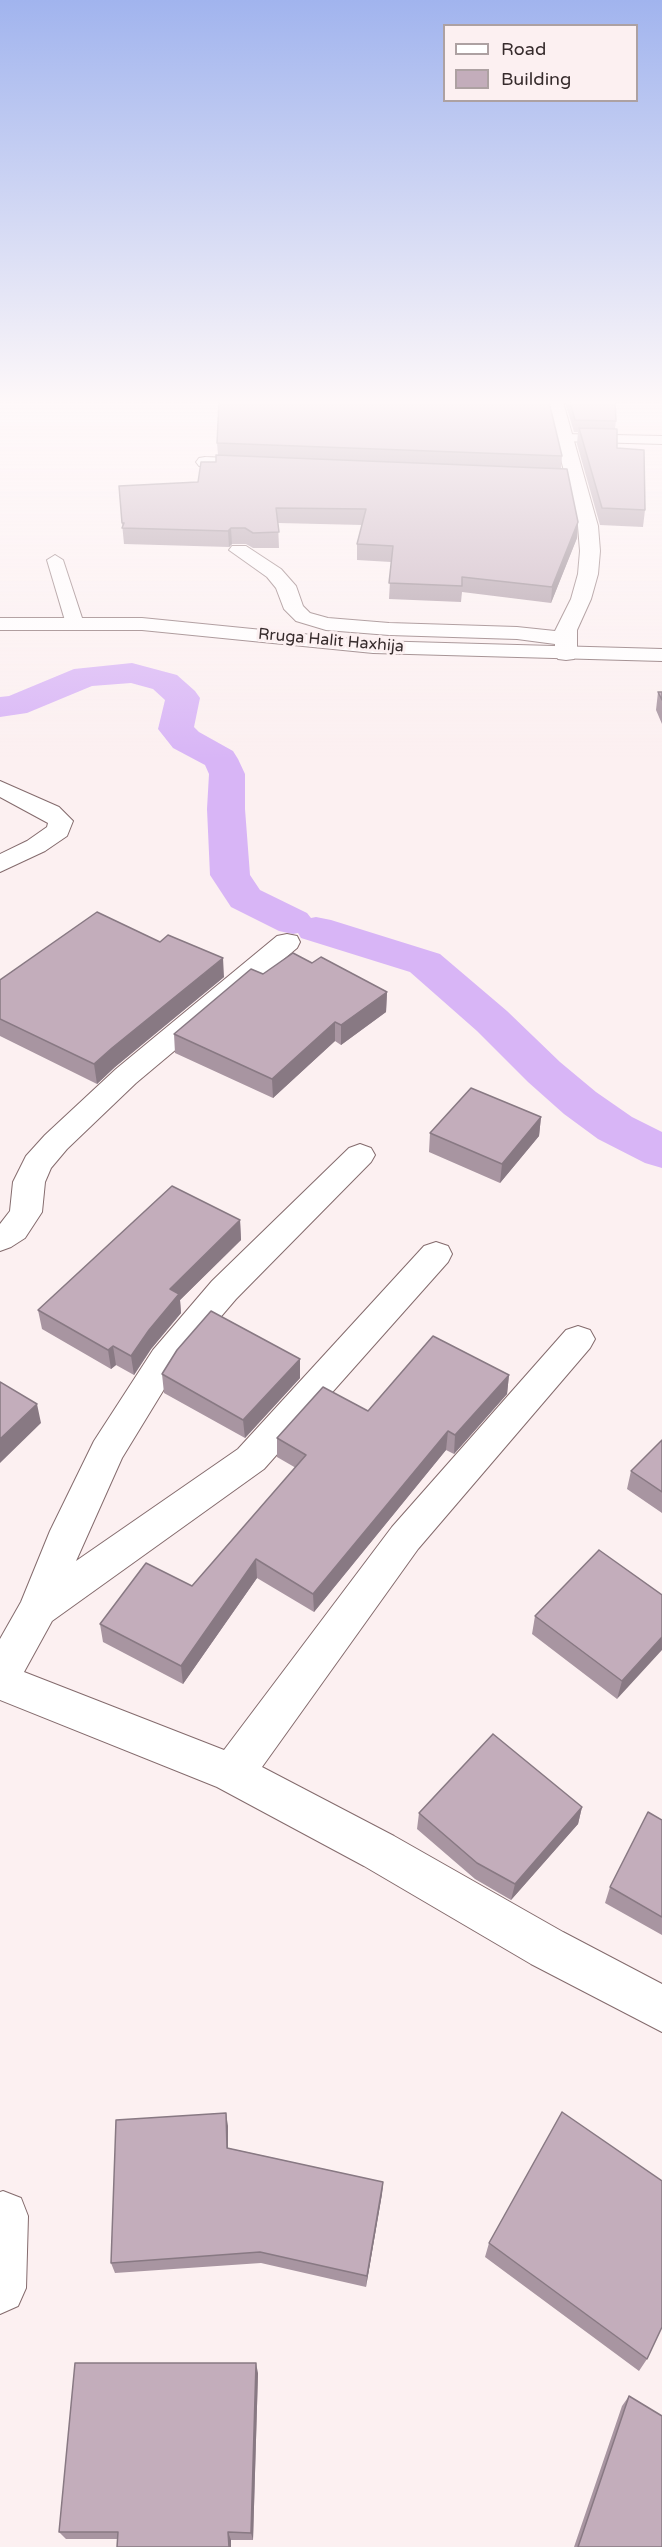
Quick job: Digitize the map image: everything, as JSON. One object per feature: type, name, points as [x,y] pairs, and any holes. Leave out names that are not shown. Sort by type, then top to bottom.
[{"type":"street","points":[[239,550],[274,573],[286,586],[294,609],[303,617],[326,624],[367,628],[517,633],[565,646],[566,630],[581,599],[588,574],[590,551],[587,521]]},
{"type":"street","name":"Rruga Halit Haxhija","points":[[0,624],[189,627],[278,639],[373,646],[565,646],[662,655]]},
{"type":"street","points":[[0,788],[50,812],[61,821],[58,831],[36,846],[0,864]]},
{"type":"street","points":[[0,1239],[14,1230],[26,1212],[29,1182],[37,1164],[56,1142],[126,1076],[287,942]]},
{"type":"street","points":[[360,1155],[224,1290],[165,1359],[107,1451],[69,1531],[38,1609],[0,1679],[232,1773],[379,1851],[547,1948],[662,2009]]},
{"type":"street","points":[[38,1609],[251,1459],[436,1254]]},
{"type":"street","points":[[232,1773],[405,1538],[578,1339]]},
{"type":"street","points":[[0,2288],[3,2216]]},
{"type":"lane","points":[[55,560],[75,624]]},
{"type":"building","points":[[122,521],[278,521],[279,532],[253,533],[245,528],[231,528],[228,531],[122,528],[124,523]]},
{"type":"building","points":[[363,521],[578,522],[552,587],[462,577],[462,586],[389,583],[393,546],[357,544]]},
{"type":"building","points":[[97,912],[160,942],[168,935],[223,958],[94,1064],[0,1019],[0,980]]},
{"type":"building","points":[[293,953],[312,963],[321,957],[387,992],[341,1025],[335,1022],[272,1079],[174,1034],[251,969],[263,974]]},
{"type":"building","points":[[471,1088],[541,1117],[502,1164],[430,1133]]},
{"type":"building","points":[[172,1186],[240,1220],[170,1289],[179,1294],[131,1356],[113,1346],[108,1350],[38,1310]]},
{"type":"building","points":[[211,1311],[300,1359],[243,1420],[162,1374],[177,1350]]},
{"type":"building","points":[[433,1336],[509,1375],[455,1435],[448,1431],[313,1594],[256,1559],[181,1666],[100,1624],[146,1563],[192,1586],[306,1455],[277,1438],[323,1387],[368,1411]]},
{"type":"building","points":[[0,1382],[37,1404],[0,1439]]},
{"type":"building","points":[[662,1440],[662,1492],[631,1471]]},
{"type":"building","points":[[599,1550],[662,1595],[662,1637],[622,1681],[535,1616]]},
{"type":"building","points":[[493,1734],[582,1807],[515,1884],[477,1863],[419,1813]]},
{"type":"building","points":[[648,1812],[662,1820],[662,1917],[610,1887]]},
{"type":"building","points":[[562,2112],[662,2181],[662,2327],[647,2359],[489,2243]]},
{"type":"building","points":[[226,2113],[227,2148],[383,2182],[367,2276],[260,2252],[111,2263],[116,2120]]},
{"type":"building","points":[[75,2363],[256,2363],[251,2533],[228,2532],[229,2547],[117,2547],[118,2532],[59,2532]]},
{"type":"building","points":[[629,2396],[662,2416],[662,2547],[578,2547]]},
{"type":"waterway","points":[[0,707],[15,706],[86,676],[132,673],[165,682],[183,698],[176,729],[186,740],[220,759],[227,774],[226,809],[230,875],[245,898],[293,922]]},
{"type":"waterway","points":[[316,929],[425,963],[492,1021],[544,1072],[580,1103],[615,1128],[662,1152]]}]
